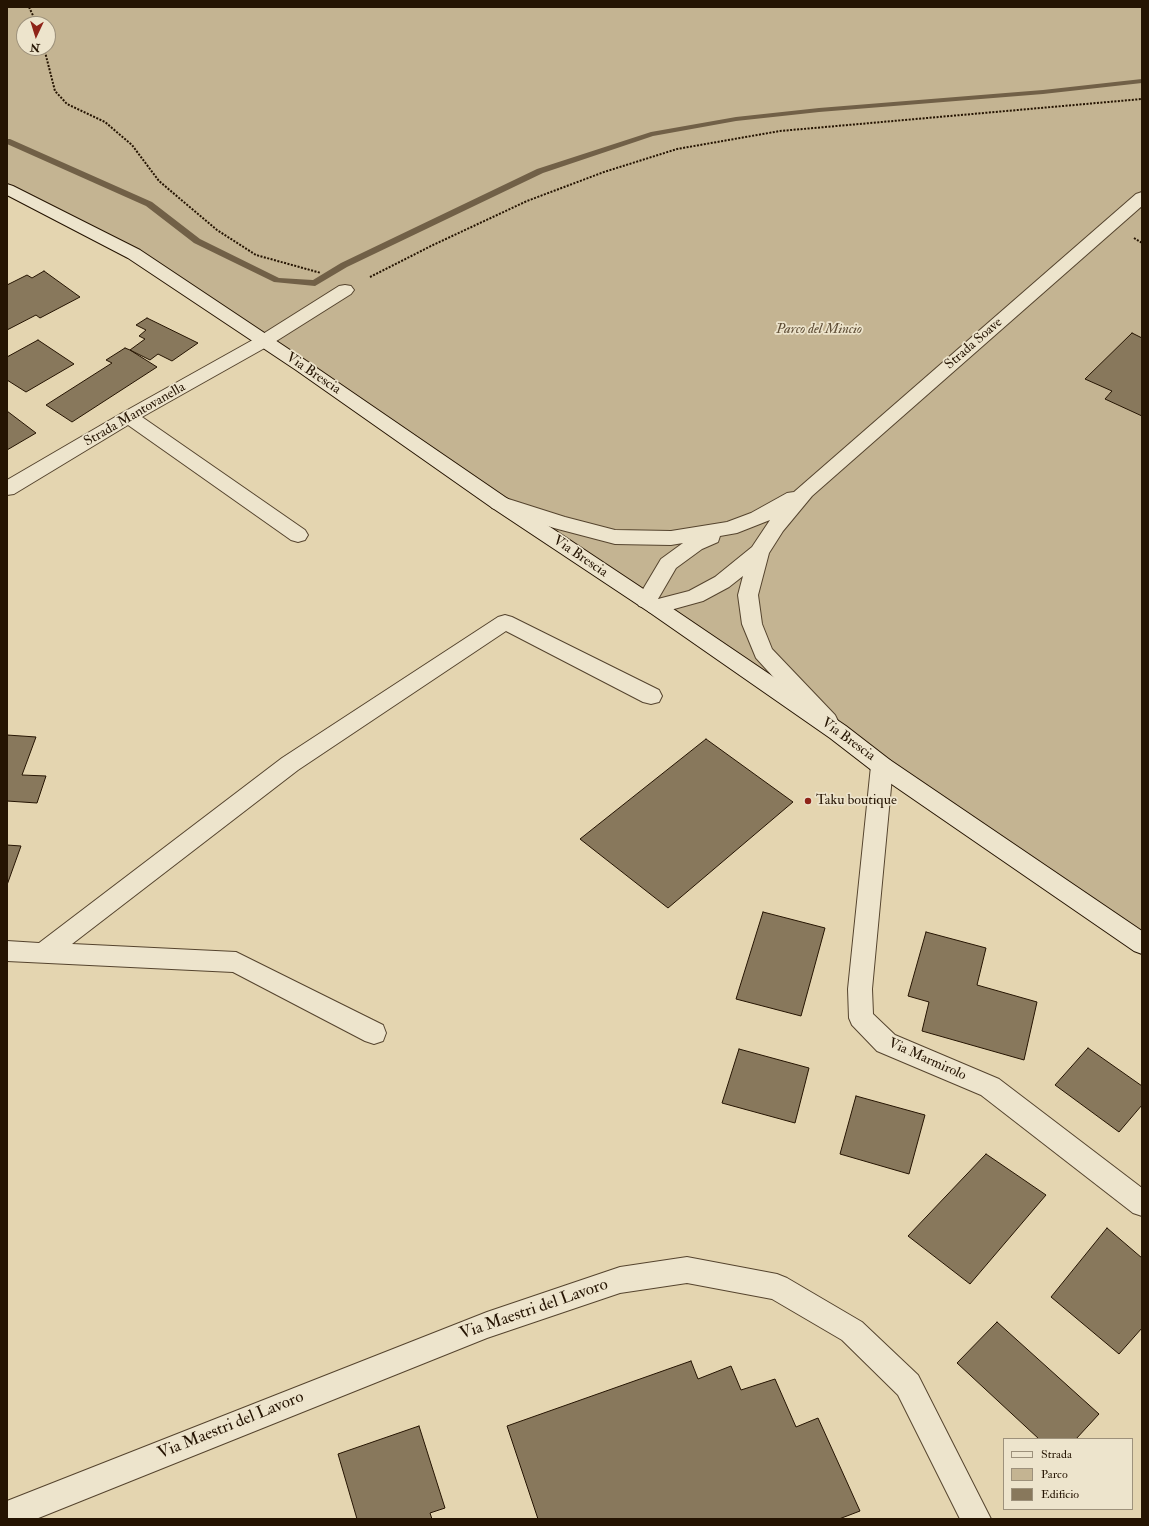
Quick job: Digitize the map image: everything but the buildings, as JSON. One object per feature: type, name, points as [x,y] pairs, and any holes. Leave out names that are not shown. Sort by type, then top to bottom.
[{"type":"street","name":"Via Brescia","points":[[7,189],[134,254],[302,366],[498,502],[651,604],[838,732],[882,766],[1142,944]]},
{"type":"street","name":"Strada Soave","points":[[805,491],[1142,197]]},
{"type":"street","name":"Strada Mantovanella","points":[[7,489],[129,417],[264,341],[345,290]]},
{"type":"street","points":[[129,417],[298,535]]},
{"type":"street","points":[[805,491],[776,526],[758,552],[722,582],[696,596],[651,604],[658,583],[668,564],[695,544],[730,528],[758,518],[805,491]]},
{"type":"street","points":[[498,502],[561,523],[616,537],[671,538],[730,528]]},
{"type":"street","points":[[758,552],[748,595],[752,624],[763,653],[838,732]]},
{"type":"street","points":[[43,953],[290,764],[505,622],[651,696]]},
{"type":"street","name":"Via Marmirolo","points":[[882,766],[860,989],[861,1018],[886,1043],[990,1087],[1142,1204]]},
{"type":"street","points":[[7,951],[236,962],[374,1033]]},
{"type":"street","name":"Via Maestri del Lavoro","points":[[7,1516],[487,1324],[620,1280],[687,1270],[777,1287],[852,1331],[908,1385],[976,1519]]},
{"type":"path","points":[[46,56],[55,91],[67,104],[105,122],[132,144],[159,181],[216,230],[256,255],[285,264],[318,271]]},
{"type":"path","points":[[345,290],[433,245],[527,201],[604,172],[677,149],[780,131],[1142,99]]},
{"type":"green space","name":"Parco del Mincio","points":[[7,7],[1142,7],[1142,943],[181,286],[7,196]]},
{"type":"waterway","points":[[7,141],[149,204],[197,241],[277,280],[315,283],[344,265],[540,171],[651,134],[736,119],[819,110],[1043,92],[1142,81]]},
{"type":"place","name":"Taku boutique","points":[[808,801]]}]
